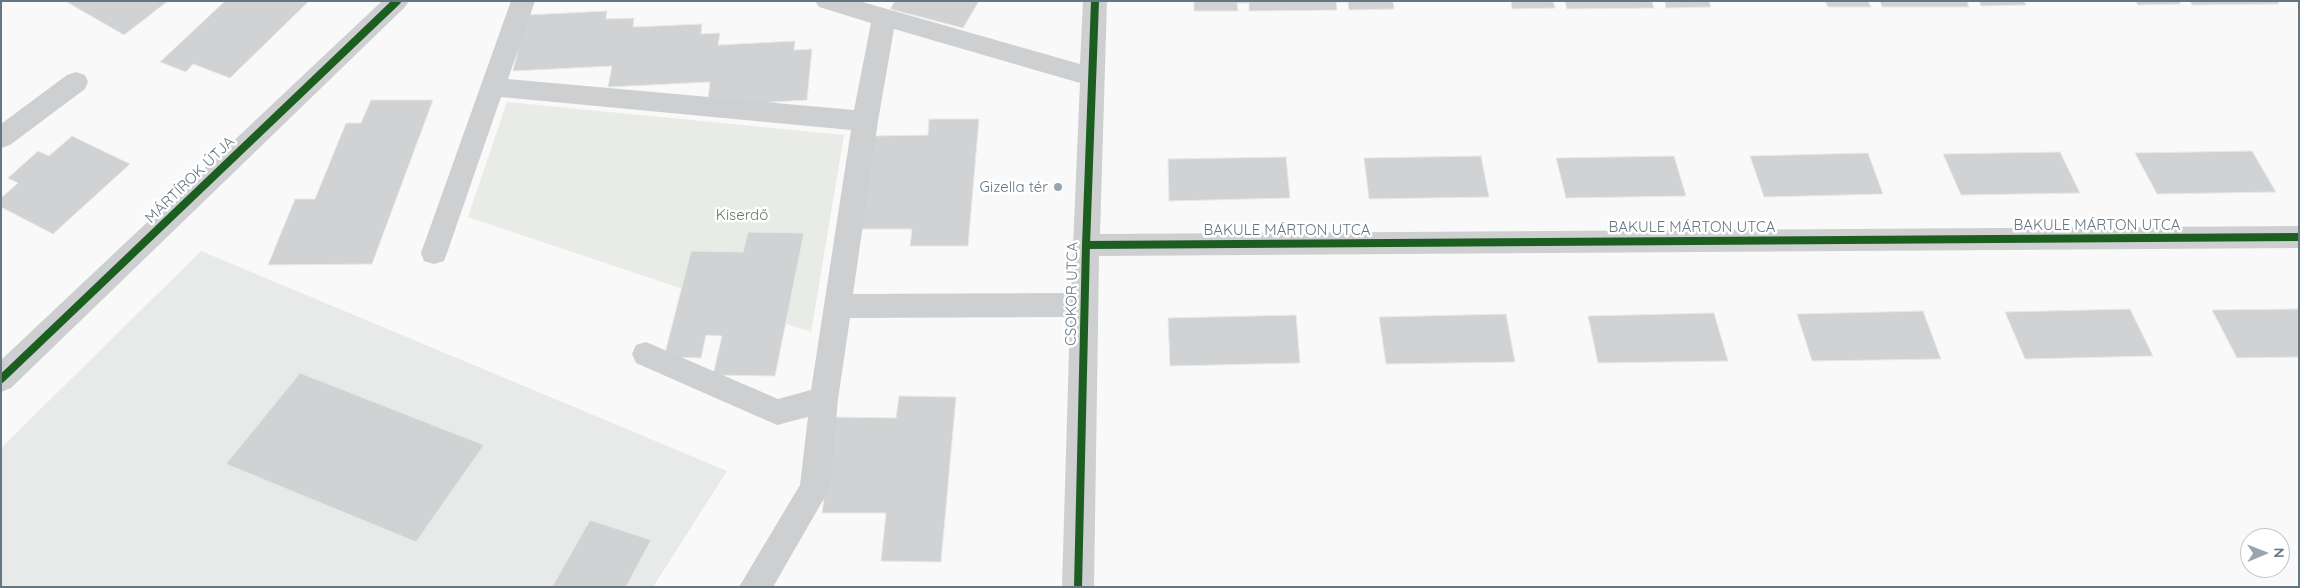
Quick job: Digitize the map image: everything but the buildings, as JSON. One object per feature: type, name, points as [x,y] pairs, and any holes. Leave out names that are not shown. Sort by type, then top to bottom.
[{"type":"street","name":"MÁRTÍROK ÚTJA","points":[[1,379],[397,1]]},
{"type":"street","points":[[434,253],[523,1]]},
{"type":"street","points":[[827,1],[1093,77]]},
{"type":"street","name":"CSOKOR UTCA","points":[[1078,587],[1086,245],[1095,1]]},
{"type":"street","points":[[755,587],[815,488],[824,399],[865,120],[884,18]]},
{"type":"street","points":[[1,138],[76,82]]},
{"type":"street","points":[[492,87],[865,120]]},
{"type":"street","name":"BAKULE MÁRTON UTCA","points":[[1086,245],[2299,237]]},
{"type":"street","points":[[838,306],[1086,305]]},
{"type":"street","points":[[646,354],[777,412],[824,399]]},
{"type":"shaded area","points":[[201,251],[727,471],[653,587],[1,587],[1,448]]},
{"type":"green space","name":"Kiserdő","points":[[507,102],[844,135],[811,332],[468,217]]},
{"type":"cycle path","points":[[1,379],[397,1]]},
{"type":"cycle path","points":[[1078,587],[1086,245],[1095,1]]},
{"type":"cycle path","points":[[1086,245],[2299,237]]},
{"type":"place","name":"Gizella tér","points":[[1058,187]]}]
